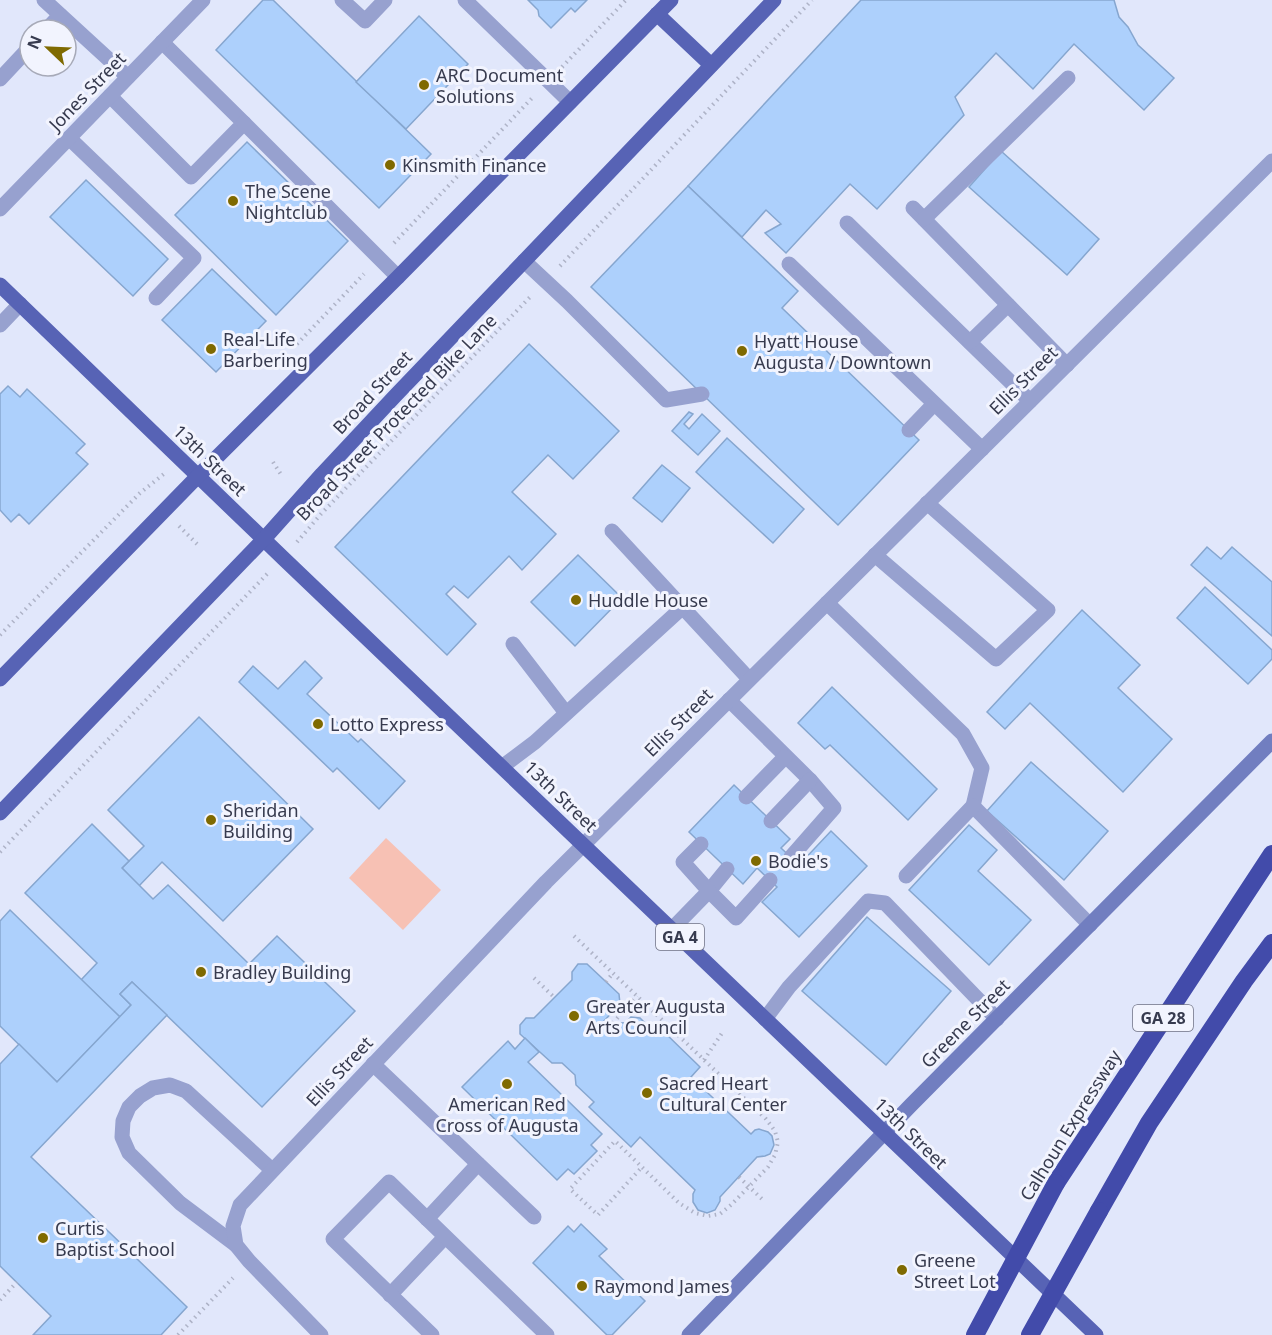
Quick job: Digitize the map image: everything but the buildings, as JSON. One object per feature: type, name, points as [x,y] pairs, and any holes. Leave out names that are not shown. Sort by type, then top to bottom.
[{"type":"highway","name":"Calhoun Expressway","points":[[975,1335],[1056,1183],[1272,854]]},
{"type":"highway","name":"GA 28","points":[[1030,1335],[1149,1123],[1272,943]]},
{"type":"main road","points":[[3,671],[398,278],[671,0]]},
{"type":"main road","name":"Broad Street","points":[[0,813],[264,539],[322,474],[774,0]]},
{"type":"main road","points":[[657,14],[711,64]]},
{"type":"main road","name":"13th Street","points":[[0,285],[1096,1335]]},
{"type":"main road","name":"Greene Street","points":[[689,1335],[1272,741]]},
{"type":"street","points":[[44,0],[128,77]]},
{"type":"street","name":"Jones Street","points":[[0,209],[203,0]]},
{"type":"street","points":[[342,0],[365,21],[385,0]]},
{"type":"street","points":[[465,0],[570,102]]},
{"type":"street","points":[[57,18],[60,15]]},
{"type":"street","points":[[162,42],[398,278]]},
{"type":"street","points":[[0,79],[18,60]]},
{"type":"street","points":[[1066,365],[918,214],[1068,78]]},
{"type":"street","points":[[110,96],[191,177],[244,123]]},
{"type":"street","points":[[69,138],[194,258],[156,298]]},
{"type":"street","name":"Ellis Street","points":[[236,1245],[232,1226],[240,1205],[583,844],[1272,161]]},
{"type":"street","points":[[847,223],[1030,401]]},
{"type":"street","points":[[524,261],[666,400],[702,394]]},
{"type":"street","points":[[789,264],[982,449]]},
{"type":"street","points":[[0,325],[20,304]]},
{"type":"street","points":[[970,342],[1008,305]]},
{"type":"street","points":[[909,430],[934,404]]},
{"type":"street","points":[[875,555],[996,659],[1048,610],[927,503]]},
{"type":"street","points":[[612,531],[750,679]]},
{"type":"street","points":[[827,603],[963,734],[982,768],[973,806],[906,876]]},
{"type":"street","points":[[503,766],[535,742],[683,607]]},
{"type":"street","points":[[513,644],[566,713]]},
{"type":"street","points":[[729,700],[810,780],[834,808],[791,857]]},
{"type":"street","points":[[746,797],[785,757]]},
{"type":"street","points":[[771,821],[810,780]]},
{"type":"street","points":[[973,806],[1090,925]]},
{"type":"street","points":[[701,844],[682,862],[736,918],[770,880]]},
{"type":"street","points":[[672,929],[727,870]]},
{"type":"street","points":[[765,1019],[789,987],[868,901],[885,903],[997,1019]]},
{"type":"street","points":[[373,1064],[534,1216]]},
{"type":"street","points":[[272,1170],[186,1090],[170,1085],[153,1088],[129,1107],[123,1121],[122,1137],[129,1153],[180,1203],[236,1245],[321,1335]]},
{"type":"street","points":[[427,1219],[478,1164]]},
{"type":"street","points":[[432,1335],[333,1239],[389,1182],[547,1335]]},
{"type":"street","points":[[390,1295],[445,1236]]},
{"type":"path","points":[[296,345],[626,0]]},
{"type":"path","name":"Broad Street Protected Bike Lane","points":[[0,852],[283,558],[321,514],[812,0]]},
{"type":"path","points":[[0,634],[140,493],[182,460]]},
{"type":"path","points":[[273,462],[282,476]]},
{"type":"path","points":[[179,526],[200,547]]},
{"type":"path","points":[[574,936],[766,1119],[775,1131],[778,1142],[775,1155],[768,1167],[720,1214],[708,1216],[694,1213],[679,1203],[642,1167],[615,1142],[570,1189],[598,1215],[642,1167]]},
{"type":"path","points":[[606,982],[613,974]]},
{"type":"path","points":[[534,978],[555,998]]},
{"type":"path","points":[[613,1023],[637,996]]},
{"type":"path","points":[[704,1060],[722,1033]]},
{"type":"path","points":[[739,1177],[763,1200]]},
{"type":"path","points":[[178,1335],[233,1278]]},
{"type":"path","points":[[0,1300],[17,1282]]},
{"type":"shaded area","points":[[386,838],[441,890],[403,930],[349,878]]},
{"type":"place","name":"ARC Document Solutions","points":[[424,85]]},
{"type":"place","name":"Kinsmith Finance","points":[[390,165]]},
{"type":"place","name":"The Scene Nightclub","points":[[233,201]]},
{"type":"place","name":"Real-Life Barbering","points":[[211,349]]},
{"type":"place","name":"Hyatt House Augusta / Downtown","points":[[742,351]]},
{"type":"place","name":"Huddle House","points":[[576,600]]},
{"type":"place","name":"Lotto Express","points":[[318,724]]},
{"type":"place","name":"Sheridan Building","points":[[211,820]]},
{"type":"place","name":"Bodie's","points":[[756,861]]},
{"type":"place","name":"Bradley Building","points":[[201,972]]},
{"type":"place","name":"Greater Augusta Arts Council","points":[[574,1016]]},
{"type":"place","name":"American Red Cross of Augusta","points":[[507,1084]]},
{"type":"place","name":"Sacred Heart Cultural Center","points":[[647,1093]]},
{"type":"place","name":"Curtis Baptist School","points":[[43,1238]]},
{"type":"place","name":"Greene Street Lot","points":[[902,1270]]},
{"type":"place","name":"Raymond James","points":[[582,1286]]}]
